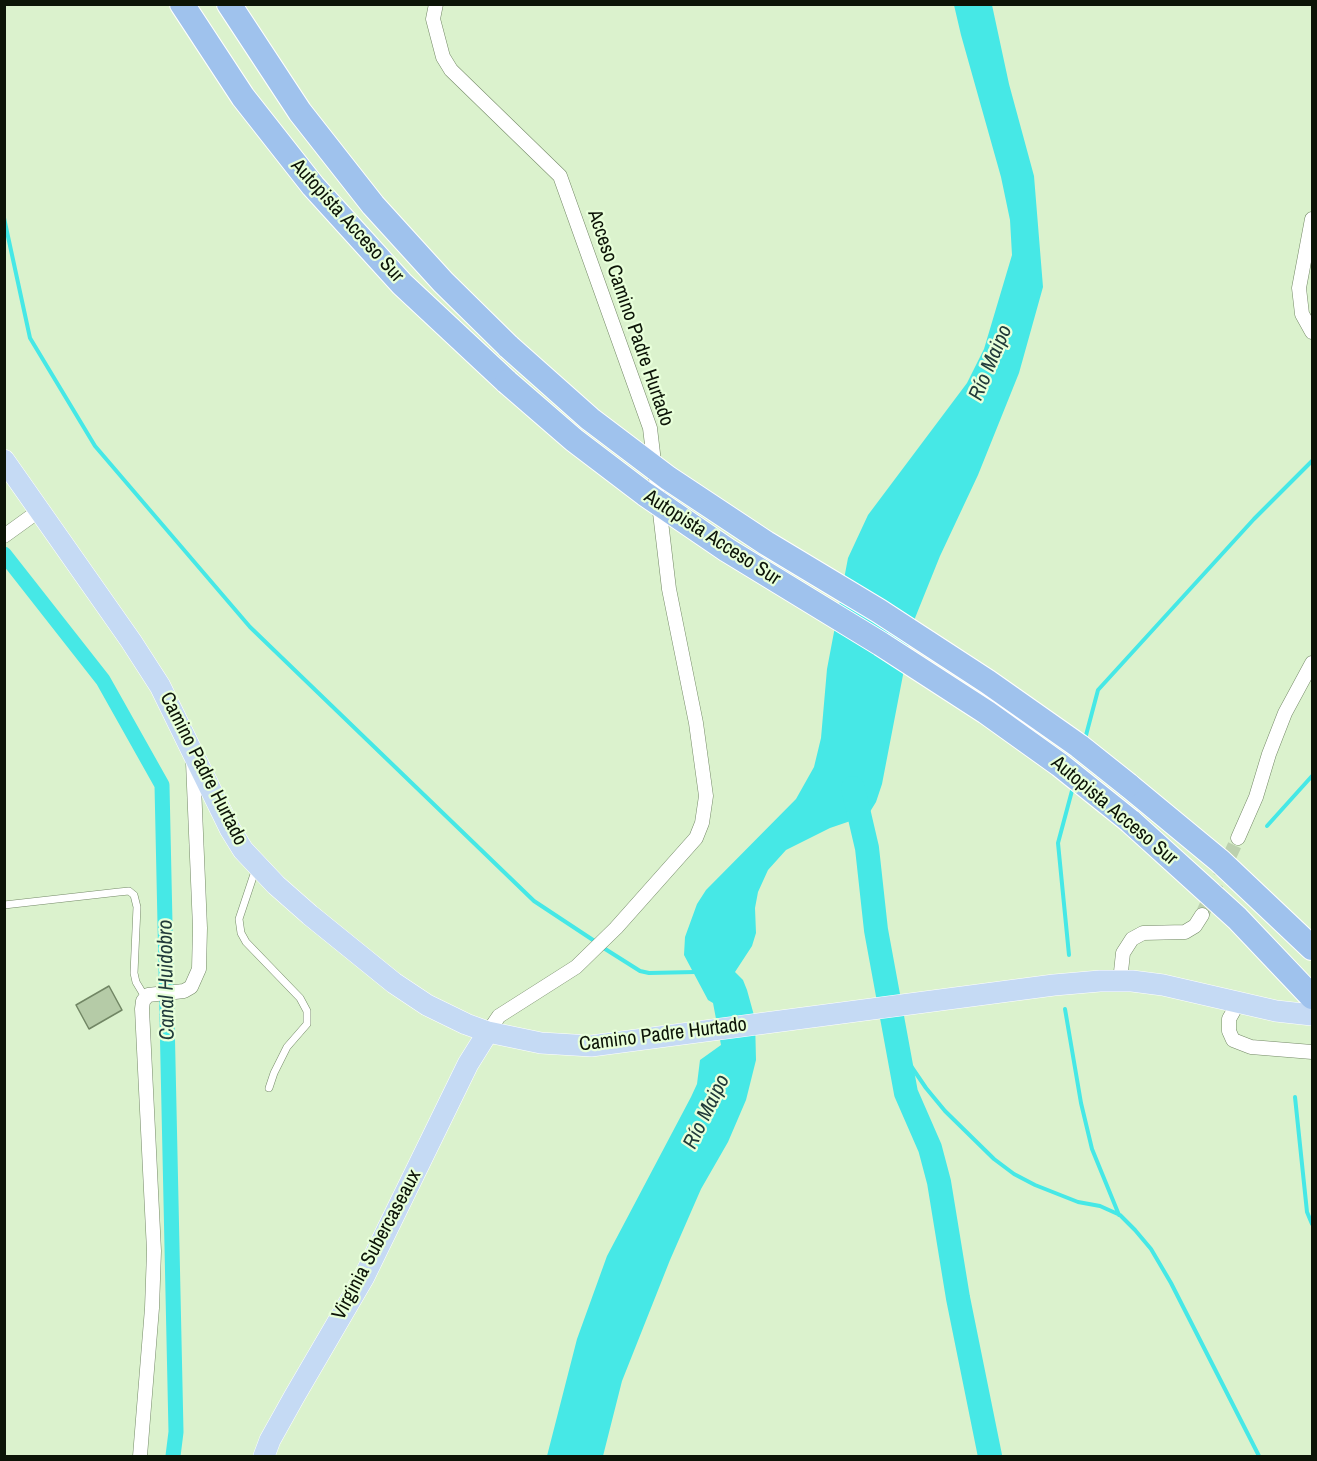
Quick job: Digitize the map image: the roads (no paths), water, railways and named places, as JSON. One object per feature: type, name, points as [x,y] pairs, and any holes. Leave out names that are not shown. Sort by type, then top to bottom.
[{"type":"highway","name":"Autopista Acceso Sur","points":[[182,4],[243,97],[313,186],[402,284],[507,382],[574,440],[645,494],[727,550],[881,644],[986,712],[1060,765],[1130,821],[1237,918],[1312,998]]},
{"type":"highway","name":"Autopista Acceso Sur","points":[[229,4],[300,112],[373,205],[442,282],[509,347],[590,419],[668,478],[766,543],[988,682],[1044,720],[1220,861],[1312,948]]},
{"type":"main road","name":"Camino Padre Hurtado","points":[[4,460],[160,686],[230,829],[257,866],[310,915],[409,994],[445,1014],[488,1032],[541,1043],[572,1046],[600,1045],[1054,985],[1120,981],[1163,985],[1276,1011],[1312,1015]]},
{"type":"main road","name":"Virginia Subercaseaux","points":[[264,1456],[270,1440],[364,1277],[468,1064],[488,1032]]},
{"type":"street","name":"Acceso Camino Padre Hurtado","points":[[436,4],[433,19],[443,57],[451,70],[560,176],[650,428],[669,589],[696,723],[706,796],[702,823],[696,838],[616,928],[576,967],[500,1016],[488,1032]]},
{"type":"street","points":[[1312,219],[1299,288],[1302,314],[1312,332]]},
{"type":"street","points":[[4,536],[40,510]]},
{"type":"street","points":[[1238,838],[1256,797],[1285,713],[1312,663]]},
{"type":"street","points":[[140,1456],[152,1308],[154,1251],[142,1009],[151,995],[184,991],[191,987],[199,969],[200,928],[192,751]]},
{"type":"street","points":[[1120,981],[1123,953],[1131,939],[1143,933],[1185,932],[1195,926],[1202,915]]},
{"type":"street","points":[[1238,1003],[1229,1018],[1229,1031],[1233,1040],[1251,1047],[1312,1052]]},
{"type":"lane","points":[[257,866],[239,920],[241,933],[246,942],[300,998],[307,1011],[307,1024],[287,1047],[269,1088]]},
{"type":"lane","points":[[4,905],[129,891],[134,895],[137,908],[134,973],[136,982],[151,995]]},
{"type":"water","points":[[954,5],[992,5],[1009,84],[1034,176],[1043,287],[1019,373],[978,475],[940,556],[913,623],[882,784],[876,802],[868,815],[830,828],[786,850],[768,870],[758,892],[755,908],[756,933],[752,946],[735,972],[743,980],[755,1019],[756,1060],[746,1100],[728,1142],[701,1189],[670,1260],[622,1381],[603,1456],[547,1456],[577,1339],[607,1256],[691,1097],[697,1084],[700,1060],[721,1045],[713,1003],[708,1000],[684,955],[685,937],[697,904],[706,890],[796,799],[814,767],[821,738],[827,669],[848,558],[868,515],[967,383],[984,349],[1012,255],[1010,220],[1001,177]]},
{"type":"waterway","points":[[4,218],[30,338],[95,446],[250,627],[534,901],[596,942]]},
{"type":"waterway","points":[[1085,739],[1098,690],[1254,519],[1312,461]]},
{"type":"waterway","name":"Canal Huidobro","points":[[4,554],[103,680],[162,785],[176,1432],[173,1456]]},
{"type":"waterway","points":[[1267,826],[1312,776]]},
{"type":"waterway","points":[[1069,955],[1058,843],[1073,787]]},
{"type":"waterway","name":"Río Maipo","points":[[853,788],[867,848],[876,930],[906,1093],[930,1148],[939,1182],[958,1298],[990,1456]]},
{"type":"waterway","points":[[602,947],[640,971],[649,973],[695,972]]},
{"type":"waterway","points":[[1065,1009],[1081,1103],[1092,1149],[1119,1215]]},
{"type":"waterway","points":[[896,1044],[945,1111],[994,1159],[1014,1174],[1035,1185],[1078,1202],[1100,1206],[1120,1215],[1135,1230],[1151,1249],[1171,1283],[1259,1456]]},
{"type":"waterway","points":[[1295,1097],[1307,1212],[1312,1224]]},
{"type":"tunnel","points":[[1202,915],[1238,838]]}]
